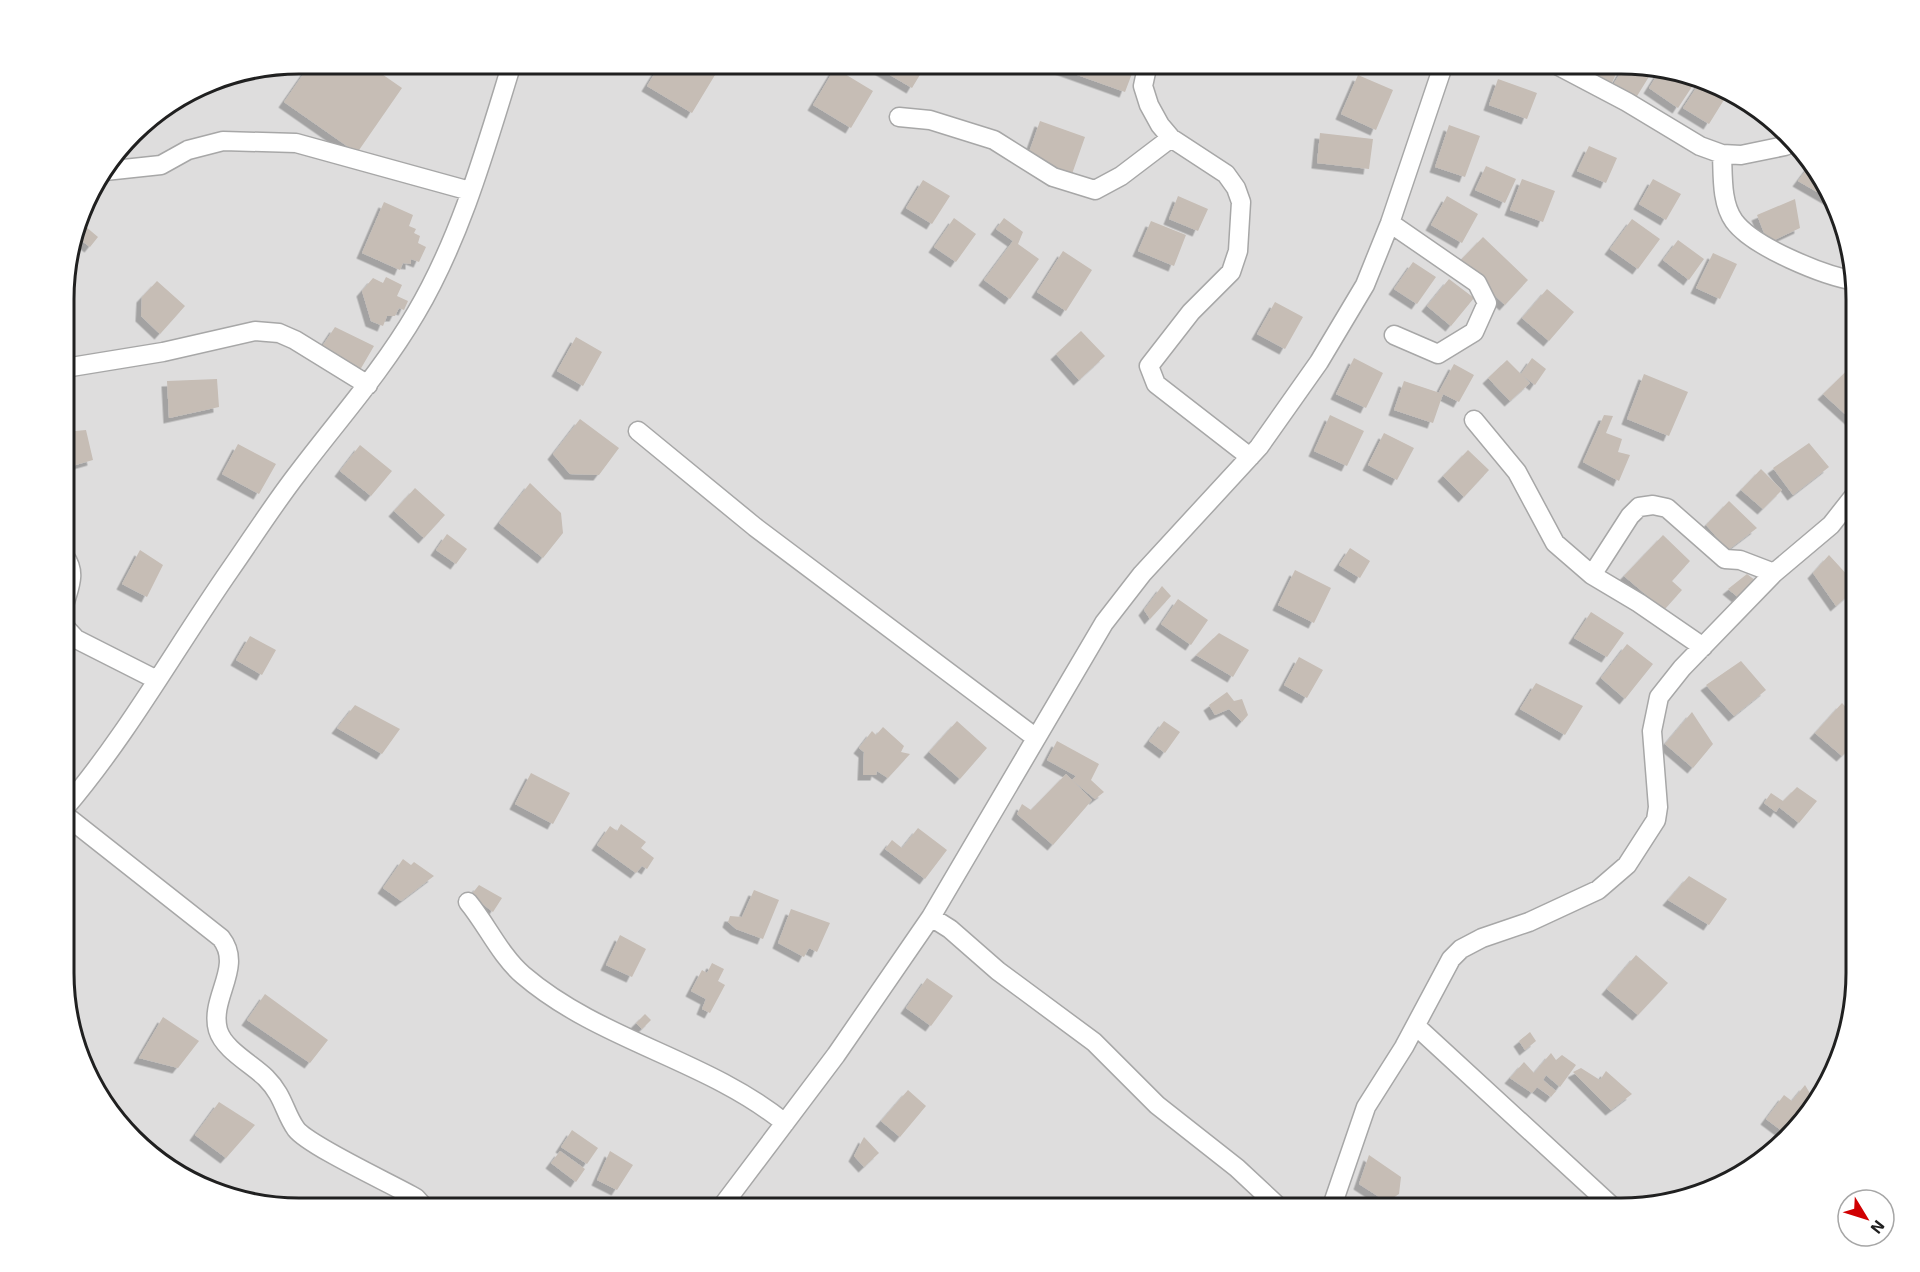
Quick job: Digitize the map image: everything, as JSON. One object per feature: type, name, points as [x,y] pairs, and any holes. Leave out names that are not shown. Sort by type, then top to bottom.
[{"type":"street","points":[[74,796],[131,722],[192,625],[298,473],[368,385],[417,312],[445,254],[470,191],[508,74]]},
{"type":"street","points":[[1146,74],[1143,86],[1149,105],[1171,138],[1226,174],[1236,188],[1241,202],[1238,251],[1231,272],[1191,312],[1155,357],[1149,366],[1151,376],[1156,384],[1250,457]]},
{"type":"street","points":[[728,1198],[836,1055],[931,917],[1104,622],[1142,574],[1250,457],[1330,343],[1365,285],[1390,223],[1440,74]]},
{"type":"street","points":[[1574,74],[1627,102],[1700,146],[1722,154],[1741,155],[1785,146]]},
{"type":"street","points":[[898,117],[930,120],[994,140],[1053,177],[1095,190],[1121,176],[1171,138]]},
{"type":"street","points":[[113,170],[161,165],[188,150],[224,141],[296,143],[470,191]]},
{"type":"street","points":[[1722,154],[1724,195],[1734,220],[1759,244],[1839,279],[1846,280]]},
{"type":"street","points":[[1390,223],[1477,283],[1487,303],[1474,332],[1438,354],[1394,335]]},
{"type":"street","points":[[74,367],[163,352],[255,331],[279,333],[295,340],[368,385]]},
{"type":"street","points":[[1474,420],[1517,472],[1555,543],[1592,575],[1639,603],[1703,647]]},
{"type":"street","points":[[638,431],[755,527],[1036,738]]},
{"type":"street","points":[[1592,575],[1630,516],[1639,507],[1653,505],[1666,508],[1725,559],[1740,560],[1774,573]]},
{"type":"street","points":[[1335,1198],[1366,1107],[1416,1026],[1451,959],[1461,949],[1482,938],[1529,922],[1598,890],[1627,866],[1656,820],[1658,807],[1652,731],[1659,697],[1774,573],[1831,525],[1846,506]]},
{"type":"street","points":[[74,637],[157,680]]},
{"type":"street","points":[[74,822],[220,938],[228,947],[231,959],[216,1018],[218,1032],[225,1044],[268,1080],[285,1101],[296,1129],[319,1145],[416,1198]]},
{"type":"street","points":[[468,902],[522,974],[585,1016],[741,1092],[785,1123]]},
{"type":"street","points":[[931,917],[950,928],[998,971],[1094,1042],[1157,1105],[1237,1168],[1269,1198]]},
{"type":"street","points":[[1416,1026],[1603,1198]]},
{"type":"shaded area","points":[[284,74],[1636,74],[1651,75],[1694,85],[1747,111],[1781,139],[1809,173],[1835,226],[1845,269],[1846,284],[1846,988],[1845,1003],[1835,1046],[1809,1099],[1781,1133],[1747,1161],[1694,1187],[1651,1197],[1636,1198],[284,1198],[269,1197],[226,1187],[173,1161],[139,1133],[111,1099],[85,1046],[75,1003],[75,269],[85,226],[97,199],[111,173],[139,139],[173,111],[212,91],[240,81]]},
{"type":"building","points":[[303,74],[382,74],[402,88],[357,153],[284,102]]},
{"type":"building","points":[[654,74],[715,75],[692,113],[647,86]]},
{"type":"building","points":[[831,74],[845,74],[873,91],[851,128],[813,105]]},
{"type":"building","points":[[888,74],[920,74],[912,88]]},
{"type":"building","points":[[1075,74],[1132,74],[1125,92]]},
{"type":"building","points":[[1589,74],[1616,74],[1611,85]]},
{"type":"building","points":[[1620,74],[1650,75],[1634,101],[1611,88]]},
{"type":"building","points":[[1358,75],[1393,90],[1376,130],[1341,114]]},
{"type":"building","points":[[1656,76],[1693,85],[1678,108],[1649,88]]},
{"type":"building","points":[[1498,79],[1537,93],[1527,119],[1489,105]]},
{"type":"building","points":[[1697,86],[1725,99],[1709,124],[1683,108]]},
{"type":"building","points":[[1040,121],[1085,137],[1072,174],[1027,158]]},
{"type":"building","points":[[1449,125],[1480,136],[1465,177],[1435,167]]},
{"type":"building","points":[[1320,133],[1373,139],[1369,169],[1317,163]]},
{"type":"building","points":[[1589,146],[1617,158],[1606,183],[1577,171]]},
{"type":"building","points":[[1486,166],[1516,179],[1505,203],[1475,190]]},
{"type":"building","points":[[1806,170],[1820,194],[1798,181]]},
{"type":"building","points":[[1522,179],[1555,191],[1543,222],[1510,210]]},
{"type":"building","points":[[1653,179],[1681,194],[1666,220],[1639,204]]},
{"type":"building","points":[[923,180],[950,196],[932,224],[906,208]]},
{"type":"building","points":[[1178,196],[1208,209],[1198,231],[1169,219]]},
{"type":"building","points":[[1447,196],[1478,214],[1462,243],[1431,225]]},
{"type":"building","points":[[1795,199],[1800,228],[1768,243],[1757,215]]},
{"type":"building","points":[[384,202],[413,215],[409,226],[416,229],[414,233],[420,236],[418,243],[426,247],[419,262],[411,259],[411,264],[403,263],[400,270],[362,253]]},
{"type":"building","points":[[954,218],[976,234],[956,262],[934,247]]},
{"type":"building","points":[[1004,218],[1023,232],[1018,244],[1039,259],[1010,299],[984,280],[1013,241],[996,229]]},
{"type":"building","points":[[1632,219],[1660,239],[1638,269],[1610,249]]},
{"type":"building","points":[[1151,221],[1186,235],[1174,266],[1138,251]]},
{"type":"building","points":[[85,226],[98,237],[90,247],[82,241],[80,243]]},
{"type":"building","points":[[1483,237],[1528,280],[1505,305],[1459,262]]},
{"type":"building","points":[[1678,240],[1704,259],[1689,280],[1663,260]]},
{"type":"building","points":[[1063,251],[1092,270],[1066,311],[1037,292]]},
{"type":"building","points":[[1713,253],[1737,264],[1720,299],[1696,288]]},
{"type":"building","points":[[1413,262],[1436,277],[1417,304],[1394,289]]},
{"type":"building","points":[[386,277],[402,285],[397,296],[408,301],[404,310],[399,308],[395,316],[387,316],[383,326],[371,321],[362,291],[373,278],[383,283]]},
{"type":"building","points":[[1449,279],[1474,298],[1451,326],[1427,306]]},
{"type":"building","points":[[157,281],[185,306],[160,334],[141,316],[142,297]]},
{"type":"building","points":[[1547,289],[1574,312],[1549,341],[1522,318]]},
{"type":"building","points":[[1275,302],[1303,317],[1285,349],[1257,334]]},
{"type":"building","points":[[335,327],[374,346],[360,370],[321,348]]},
{"type":"building","points":[[1081,331],[1105,356],[1079,380],[1056,354]]},
{"type":"building","points":[[576,337],[602,352],[583,386],[557,371]]},
{"type":"building","points":[[1354,358],[1383,373],[1366,408],[1336,394]]},
{"type":"building","points":[[1532,358],[1546,369],[1535,385],[1522,375],[1530,383],[1510,401],[1488,378],[1507,360],[1521,374]]},
{"type":"building","points":[[1454,364],[1474,375],[1459,402],[1439,392]]},
{"type":"building","points":[[1846,372],[1846,415],[1823,394]]},
{"type":"building","points":[[1644,374],[1688,392],[1669,436],[1627,419]]},
{"type":"building","points":[[217,379],[219,407],[169,418],[167,381]]},
{"type":"building","points":[[1404,381],[1443,394],[1433,423],[1394,410]]},
{"type":"building","points":[[1330,415],[1364,431],[1347,466],[1314,451]]},
{"type":"building","points":[[1604,415],[1613,416],[1606,433],[1622,439],[1618,452],[1630,455],[1619,481],[1583,462]]},
{"type":"building","points":[[580,419],[619,448],[599,475],[570,474],[553,454]]},
{"type":"building","points":[[86,430],[93,460],[74,465],[74,431]]},
{"type":"building","points":[[1384,433],[1414,448],[1397,480],[1368,465]]},
{"type":"building","points":[[1809,443],[1829,467],[1793,495],[1773,468]]},
{"type":"building","points":[[238,444],[276,464],[259,494],[222,474]]},
{"type":"building","points":[[360,445],[392,471],[371,496],[340,471]]},
{"type":"building","points":[[1468,450],[1489,470],[1464,497],[1443,476]]},
{"type":"building","points":[[1761,469],[1782,490],[1763,509],[1741,490]]},
{"type":"building","points":[[530,483],[561,513],[563,533],[543,558],[499,523]]},
{"type":"building","points":[[415,488],[445,515],[424,538],[394,511]]},
{"type":"building","points":[[1729,501],[1757,528],[1728,550],[1706,525]]},
{"type":"building","points":[[447,534],[467,549],[456,564],[436,550]]},
{"type":"building","points":[[1663,535],[1690,561],[1672,581],[1682,590],[1664,610],[1624,576]]},
{"type":"building","points":[[1350,548],[1370,561],[1360,578],[1339,565]]},
{"type":"building","points":[[140,550],[163,565],[147,597],[122,584]]},
{"type":"building","points":[[1829,555],[1846,574],[1846,597],[1836,606],[1813,573]]},
{"type":"building","points":[[1295,570],[1331,588],[1314,623],[1278,605]]},
{"type":"building","points":[[1747,574],[1756,581],[1739,598],[1728,589]]},
{"type":"building","points":[[1162,586],[1171,596],[1150,619],[1144,610]]},
{"type":"building","points":[[1178,599],[1208,620],[1191,645],[1161,624]]},
{"type":"building","points":[[1591,612],[1624,633],[1607,657],[1574,638]]},
{"type":"building","points":[[1219,633],[1249,650],[1233,677],[1196,655]]},
{"type":"building","points":[[250,636],[276,650],[262,675],[236,660]]},
{"type":"building","points":[[1627,644],[1653,664],[1625,699],[1601,678]]},
{"type":"building","points":[[1299,657],[1323,670],[1307,698],[1284,685]]},
{"type":"building","points":[[1741,661],[1766,690],[1734,716],[1706,685]]},
{"type":"building","points":[[1536,683],[1583,706],[1565,735],[1520,709]]},
{"type":"building","points":[[1227,692],[1234,701],[1242,699],[1248,715],[1242,722],[1229,709],[1215,715],[1209,705]]},
{"type":"building","points":[[1842,703],[1846,707],[1846,752],[1842,756],[1815,733]]},
{"type":"building","points":[[355,705],[400,729],[382,754],[337,728]]},
{"type":"building","points":[[1692,712],[1713,744],[1693,768],[1665,744]]},
{"type":"building","points":[[957,721],[987,748],[960,779],[929,752]]},
{"type":"building","points":[[1164,721],[1180,732],[1165,753],[1149,741]]},
{"type":"building","points":[[883,727],[904,746],[901,752],[910,754],[888,778],[877,771],[876,775],[863,775],[864,752],[859,748],[872,731],[876,735]]},
{"type":"building","points":[[1057,741],[1099,764],[1091,780],[1104,792],[1095,799],[1072,780],[1076,776],[1047,760]]},
{"type":"building","points":[[531,773],[570,793],[553,824],[515,804]]},
{"type":"building","points":[[1066,774],[1092,800],[1053,845],[1017,814],[1022,804],[1031,810]]},
{"type":"building","points":[[1797,787],[1817,801],[1799,823],[1779,807],[1776,812],[1764,803],[1771,793],[1783,801]]},
{"type":"building","points":[[621,824],[646,842],[641,848],[654,858],[647,869],[642,866],[636,873],[597,845],[610,826],[617,831]]},
{"type":"building","points":[[918,828],[947,850],[925,879],[885,849],[892,840],[902,848]]},
{"type":"building","points":[[403,859],[411,865],[414,862],[434,876],[401,901],[383,888]]},
{"type":"building","points":[[1689,876],[1727,899],[1709,925],[1668,900]]},
{"type":"building","points":[[479,885],[502,898],[493,912],[471,895]]},
{"type":"building","points":[[754,890],[779,900],[763,939],[736,929],[728,922],[730,916],[742,917]]},
{"type":"building","points":[[791,909],[830,923],[817,952],[809,948],[804,957],[778,943]]},
{"type":"building","points":[[620,935],[646,949],[632,977],[606,965]]},
{"type":"building","points":[[1636,955],[1668,983],[1638,1015],[1607,989]]},
{"type":"building","points":[[712,963],[724,969],[718,981],[725,985],[710,1013],[702,1009],[706,999],[691,991],[702,970],[707,973]]},
{"type":"building","points":[[927,978],[953,996],[931,1026],[906,1008]]},
{"type":"building","points":[[265,994],[328,1040],[310,1063],[247,1020]]},
{"type":"building","points":[[645,1014],[651,1020],[642,1029],[636,1023]]},
{"type":"building","points":[[163,1017],[199,1041],[178,1068],[139,1058]]},
{"type":"building","points":[[1530,1032],[1536,1041],[1525,1050],[1519,1041]]},
{"type":"building","points":[[1551,1053],[1556,1060],[1562,1055],[1576,1065],[1560,1087],[1546,1075],[1543,1080],[1556,1091],[1551,1097],[1537,1087],[1532,1093],[1510,1078],[1524,1062],[1534,1073]]},
{"type":"building","points":[[1581,1068],[1600,1080],[1606,1071],[1632,1094],[1611,1110],[1573,1072]]},
{"type":"building","points":[[1805,1085],[1811,1095],[1782,1131],[1766,1119],[1784,1095],[1792,1101]]},
{"type":"building","points":[[908,1090],[926,1106],[900,1137],[881,1121]]},
{"type":"building","points":[[219,1102],[255,1125],[226,1158],[195,1135]]},
{"type":"building","points":[[572,1130],[598,1148],[587,1164],[561,1147]]},
{"type":"building","points":[[864,1137],[879,1153],[864,1167],[854,1156]]},
{"type":"building","points":[[560,1151],[585,1169],[576,1182],[551,1163]]},
{"type":"building","points":[[610,1151],[633,1165],[617,1190],[597,1180]]},
{"type":"building","points":[[1369,1155],[1401,1177],[1399,1194],[1393,1198],[1381,1198],[1359,1184]]}]
